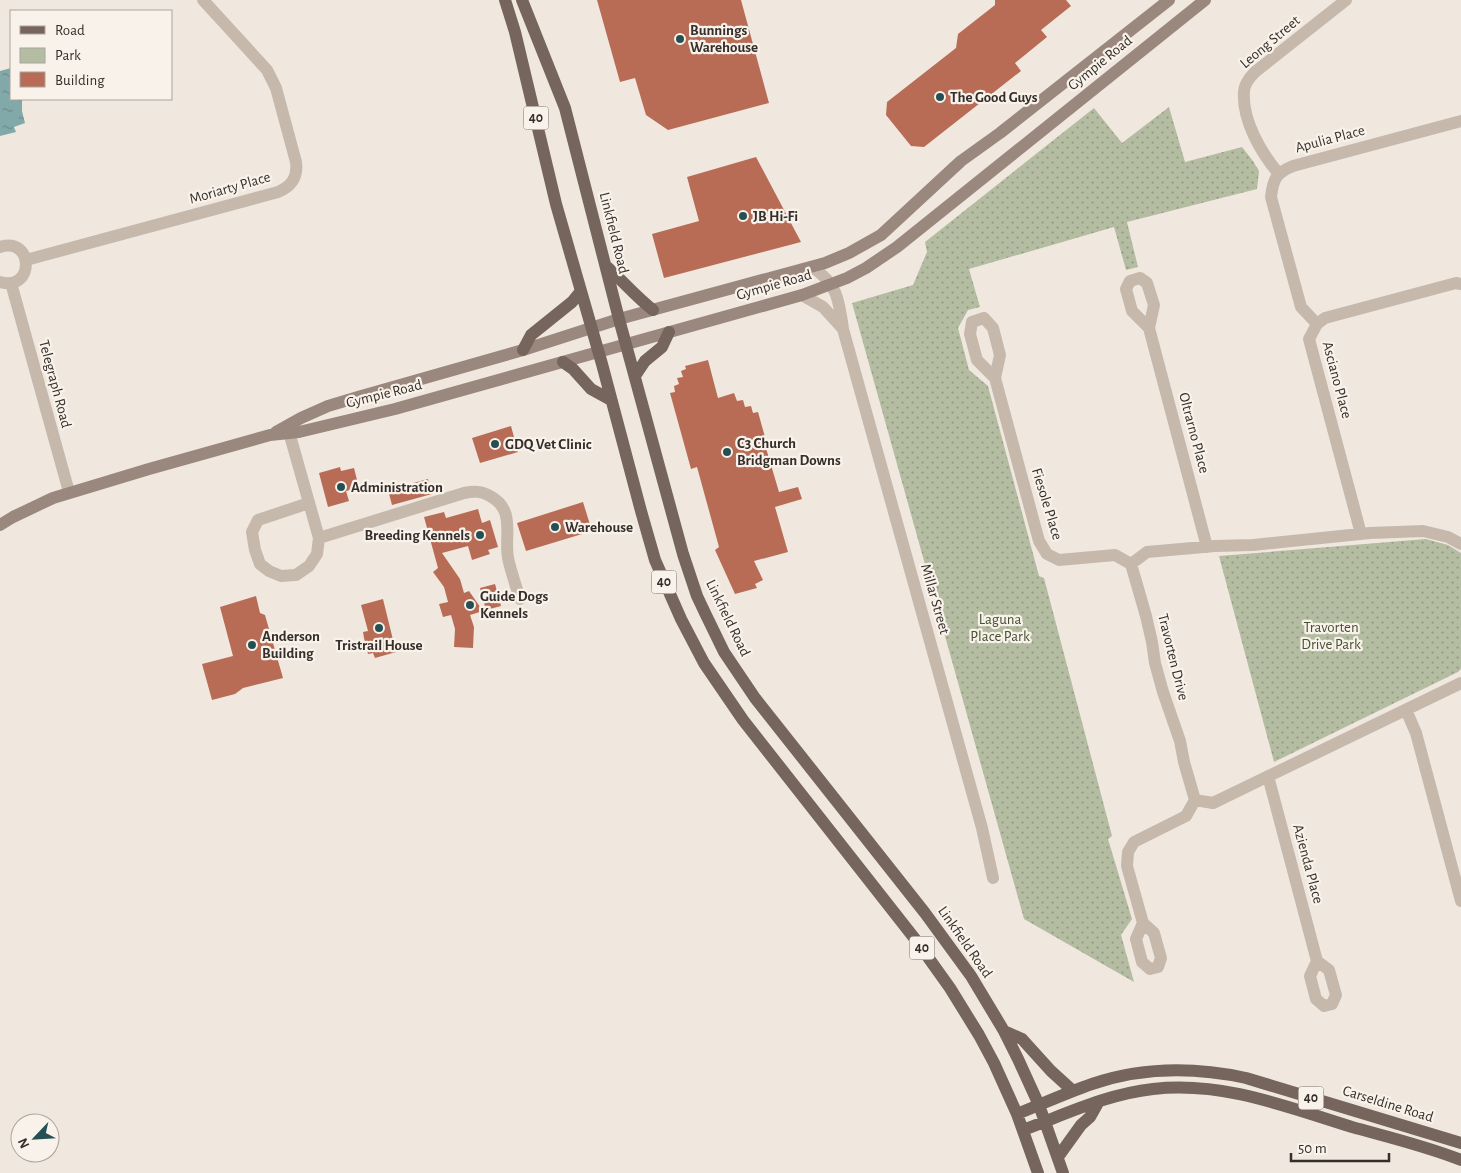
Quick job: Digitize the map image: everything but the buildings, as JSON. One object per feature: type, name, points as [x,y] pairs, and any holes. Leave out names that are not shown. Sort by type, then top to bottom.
[{"type":"main road","name":"40","points":[[505,0],[515,32],[556,204],[592,328],[640,511],[656,560],[681,620],[695,647],[742,720],[932,961],[979,1035],[1023,1130],[1099,1101],[1126,1093],[1187,1087],[1222,1090],[1258,1098],[1461,1160]]},
{"type":"main road","name":"Linkfield Road","points":[[522,0],[565,108],[634,376],[689,573],[706,615],[724,652],[755,698],[971,976],[1004,1031],[1039,1105],[1063,1173]]},
{"type":"main road","name":"Gympie Road","points":[[270,435],[328,406],[523,350],[619,319],[812,267],[838,258],[881,235],[961,161],[1000,133],[1168,0]]},
{"type":"main road","name":"Gympie Road","points":[[0,525],[69,492],[270,435],[300,432],[395,409],[802,295],[831,285],[866,268],[897,246],[1205,0]]},
{"type":"main road","points":[[606,266],[653,310]]},
{"type":"main road","points":[[523,350],[532,335],[565,308],[581,291]]},
{"type":"main road","points":[[634,376],[645,361],[662,347],[669,332]]},
{"type":"main road","points":[[563,362],[573,369],[591,389],[611,400]]},
{"type":"main road","points":[[1004,1031],[1022,1039],[1072,1092]]},
{"type":"main road","name":"Carseldine Road","points":[[1017,1114],[1114,1078],[1158,1070],[1201,1071],[1227,1074],[1267,1084],[1461,1143]]},
{"type":"main road","points":[[1058,1157],[1081,1125],[1090,1116],[1099,1101]]},
{"type":"main road","points":[[1023,1130],[1038,1173]]},
{"type":"street","name":"Moriarty Place","points":[[26,260],[278,192],[285,189],[293,181],[296,174],[296,162],[274,83],[267,70],[203,0]]},
{"type":"street","name":"Leong Street","points":[[1280,174],[1258,146],[1246,114],[1244,90],[1255,72],[1346,0]]},
{"type":"street","name":"Apulia Place","points":[[1280,174],[1293,166],[1461,121]]},
{"type":"street","points":[[1280,174],[1273,181],[1271,197],[1301,307],[1317,324]]},
{"type":"street","points":[[1,244],[20,249],[27,266],[22,277],[17,281],[6,282]]},
{"type":"street","name":"Millar Street","points":[[812,267],[823,274],[838,298],[843,329],[982,828],[993,878]]},
{"type":"street","name":"Telegraph Road","points":[[6,282],[69,492]]},
{"type":"street","name":"Asciano Place","points":[[1361,534],[1309,339],[1317,324],[1325,318],[1456,283],[1461,284]]},
{"type":"street","name":"Millar Street","points":[[802,295],[823,308],[843,329]]},
{"type":"street","name":"Oltrarno Place","points":[[1149,328],[1207,547]]},
{"type":"street","name":"Fiesole Place","points":[[994,378],[1039,541],[1047,554],[1059,560],[1115,555],[1131,564]]},
{"type":"street","points":[[289,432],[320,538],[317,554],[309,566],[296,575],[281,576],[268,571],[260,564],[255,550],[252,532],[258,520],[309,503]]},
{"type":"street","points":[[320,538],[464,493],[477,491],[485,493],[496,499],[504,509],[507,521],[508,559],[520,599]]},
{"type":"street","points":[[1131,564],[1147,552],[1252,545],[1361,534],[1423,531],[1448,537],[1461,544]]},
{"type":"street","name":"Travorten Drive","points":[[1131,564],[1146,616],[1155,663],[1180,741],[1195,800]]},
{"type":"street","points":[[1143,923],[1127,866],[1128,852],[1134,842],[1186,816],[1195,800],[1213,803],[1461,683]]},
{"type":"street","points":[[1406,710],[1416,732],[1461,902]]},
{"type":"street","name":"Azienda Place","points":[[1268,776],[1317,961]]},
{"type":"green space","name":"Laguna Place Park","points":[[1169,107],[1185,162],[1242,147],[1259,171],[1257,189],[1127,222],[1138,267],[1126,270],[1114,227],[969,269],[980,307],[968,310],[958,328],[969,370],[988,386],[1039,576],[1044,578],[1112,836],[1108,839],[1132,919],[1121,935],[1134,982],[1024,919],[852,303],[913,285],[927,252],[925,242],[1094,108],[1122,143]]},
{"type":"green space","name":"Travorten Drive Park","points":[[1426,539],[1448,545],[1461,553],[1461,669],[1274,762],[1219,556]]},
{"type":"water","points":[[10,68],[10,100],[22,100],[25,123],[14,127],[16,132],[0,136],[0,71]]},
{"type":"place","name":"Bunnings Warehouse","points":[[680,39]]},
{"type":"place","name":"The Good Guys","points":[[940,97]]},
{"type":"place","name":"JB Hi-Fi","points":[[743,216]]},
{"type":"place","name":"GDQ Vet Clinic","points":[[495,444]]},
{"type":"place","name":"C3 Church Bridgman Downs","points":[[727,452]]},
{"type":"place","name":"Administration","points":[[341,487]]},
{"type":"place","name":"Warehouse","points":[[555,527]]},
{"type":"place","name":"Breeding Kennels","points":[[480,535]]},
{"type":"place","name":"Guide Dogs Kennels","points":[[470,605]]},
{"type":"place","name":"Tristrail House","points":[[379,628]]},
{"type":"place","name":"Anderson Building","points":[[252,645]]}]
